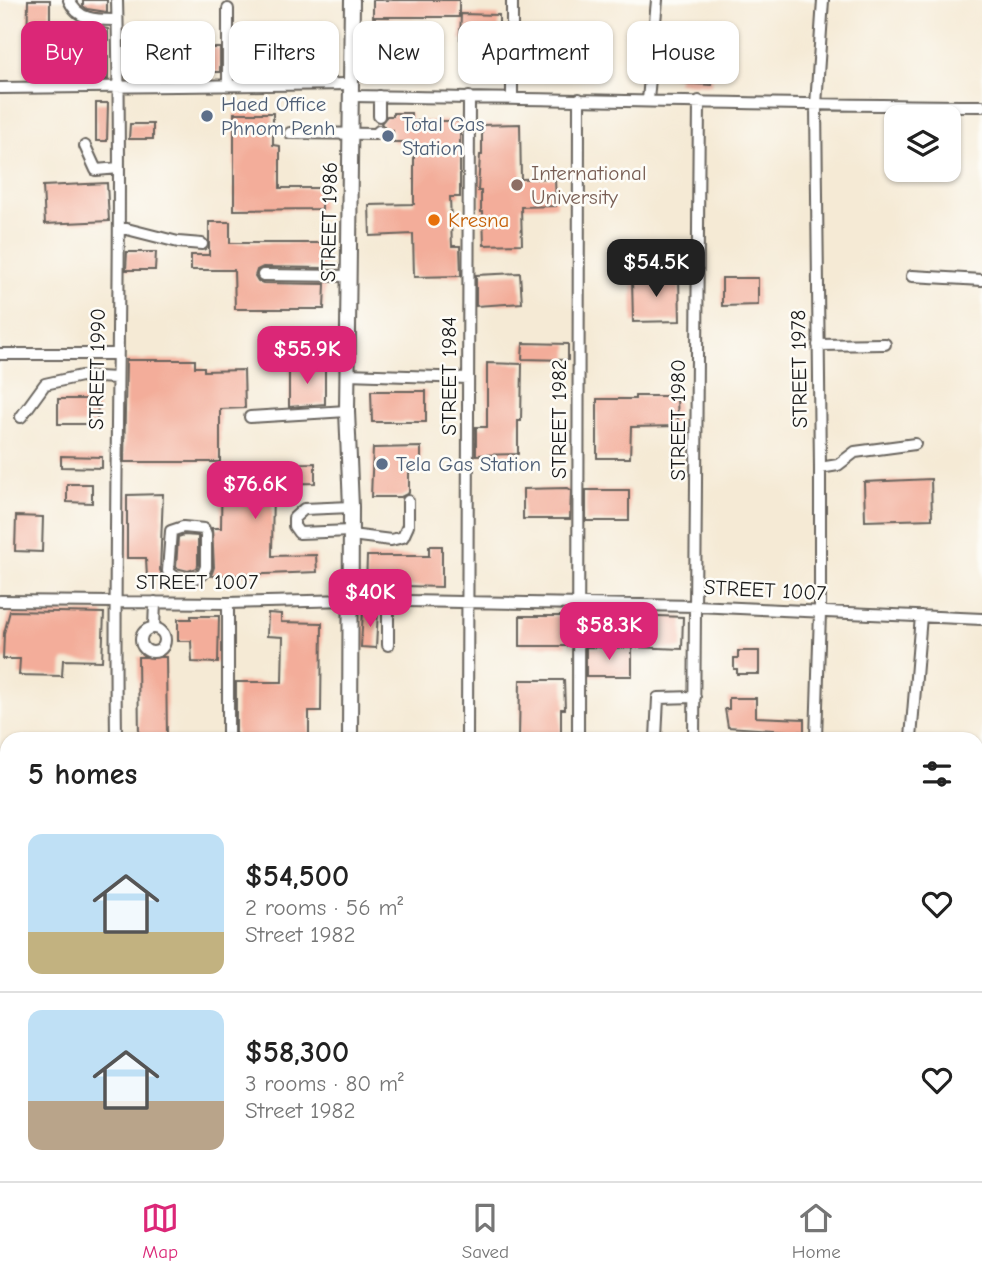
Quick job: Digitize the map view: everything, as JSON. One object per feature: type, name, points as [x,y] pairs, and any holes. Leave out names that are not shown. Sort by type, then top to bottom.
[{"type":"main road","name":"STREET 1986","points":[[350,732],[351,508],[347,374],[352,0]]},
{"type":"street","points":[[69,0],[74,10],[89,19],[117,20]]},
{"type":"street","name":"STREET 1990","points":[[116,732],[114,601],[119,227],[117,0]]},
{"type":"street","points":[[512,98],[513,0]]},
{"type":"street","points":[[648,100],[657,0]]},
{"type":"street","name":"STREET 1978","points":[[816,732],[820,468],[816,106],[823,0]]},
{"type":"street","points":[[228,9],[228,85]]},
{"type":"street","points":[[0,88],[228,85],[352,90],[379,96],[699,101],[816,106],[982,106]]},
{"type":"street","points":[[379,96],[379,116]]},
{"type":"street","name":"STREET 1984","points":[[467,732],[469,97]]},
{"type":"street","name":"STREET 1982","points":[[578,732],[579,99]]},
{"type":"street","name":"STREET 1980","points":[[694,732],[699,101]]},
{"type":"street","points":[[289,133],[376,134],[379,131]]},
{"type":"street","points":[[85,146],[96,170],[119,168]]},
{"type":"street","points":[[119,227],[177,242],[202,244]]},
{"type":"street","points":[[263,275],[349,276]]},
{"type":"street","points":[[912,276],[982,280]]},
{"type":"street","points":[[818,345],[885,344]]},
{"type":"street","points":[[0,354],[116,354]]},
{"type":"street","points":[[347,374],[468,378]]},
{"type":"street","points":[[21,417],[45,384],[81,376],[116,378]]},
{"type":"street","points":[[250,416],[347,411]]},
{"type":"street","points":[[820,468],[838,465],[855,452],[915,444]]},
{"type":"street","points":[[351,508],[304,509],[294,518],[294,526],[299,534],[351,533],[390,540],[403,537],[408,527],[408,500]]},
{"type":"street","points":[[183,527],[201,527],[206,534],[206,567],[203,575],[185,580],[171,576],[168,571],[171,531],[183,527]]},
{"type":"street","points":[[185,580],[185,602]]},
{"type":"street","points":[[388,600],[388,645]]},
{"type":"street","name":"STREET 1007","points":[[0,601],[228,603],[388,600],[696,606],[982,619]]},
{"type":"street","points":[[154,628],[155,601]]},
{"type":"street","points":[[228,603],[228,732]]},
{"type":"street","points":[[911,732],[921,616]]},
{"type":"street","points":[[656,732],[658,698],[695,697]]},
{"type":"building","points":[[28,0],[50,0],[50,21],[28,21]]},
{"type":"building","points":[[83,0],[107,0],[107,12],[87,9],[83,6]]},
{"type":"building","points":[[373,0],[459,0],[459,17],[373,17]]},
{"type":"building","points":[[461,14],[499,15],[499,21],[461,21]]},
{"type":"building","points":[[107,29],[108,29],[107,79]]},
{"type":"building","points":[[215,48],[220,48],[220,72],[215,72]]},
{"type":"building","points":[[96,103],[108,103],[107,141],[96,141]]},
{"type":"building","points":[[234,113],[273,113],[273,145],[280,146],[280,188],[322,188],[322,209],[234,210]]},
{"type":"building","points":[[393,113],[411,113],[411,121],[460,121],[460,197],[450,197],[452,246],[460,246],[461,276],[414,277],[413,234],[370,236],[369,205],[414,204],[414,142],[393,142],[393,130],[387,131],[381,123],[387,116],[393,116]]},
{"type":"building","points":[[130,124],[153,124],[153,139],[129,139]]},
{"type":"building","name":"International University","points":[[520,124],[521,179],[555,178],[556,206],[521,207],[522,244],[484,245],[481,191],[478,191],[482,125]]},
{"type":"building","points":[[107,183],[109,221],[45,224],[43,186]]},
{"type":"building","points":[[209,222],[230,222],[230,243],[324,243],[324,268],[263,267],[257,270],[255,276],[263,283],[325,284],[324,309],[235,309],[234,270],[191,270],[191,255],[209,255]]},
{"type":"building","points":[[127,252],[156,252],[155,270],[126,270]]},
{"type":"building","points":[[520,273],[522,303],[476,306],[476,275]]},
{"type":"building","points":[[679,277],[680,321],[633,322],[632,278]]},
{"type":"building","points":[[722,278],[758,278],[758,305],[722,306]]},
{"type":"building","points":[[523,343],[568,344],[568,360],[522,359]]},
{"type":"building","points":[[126,360],[195,360],[195,367],[204,367],[204,371],[244,370],[245,408],[220,409],[220,462],[124,462]]},
{"type":"building","points":[[487,363],[522,364],[518,454],[476,455],[476,427],[487,427]]},
{"type":"building","points":[[289,367],[325,367],[325,404],[289,407]]},
{"type":"building","points":[[371,391],[426,391],[426,422],[372,422]]},
{"type":"building","points":[[635,396],[677,396],[678,426],[631,427],[630,458],[597,458],[597,399],[635,399]]},
{"type":"building","points":[[58,399],[98,399],[97,424],[58,424]]},
{"type":"building","points":[[421,447],[421,471],[409,472],[409,493],[401,497],[371,497],[373,448]]},
{"type":"building","points":[[61,456],[102,457],[102,468],[61,467]]},
{"type":"building","points":[[315,463],[315,483],[273,484],[272,556],[316,555],[317,572],[211,576],[214,567],[212,528],[221,528],[222,465]]},
{"type":"building","points":[[931,479],[932,519],[865,521],[864,482]]},
{"type":"building","points":[[67,484],[92,484],[92,503],[67,502]]},
{"type":"building","points":[[523,489],[571,490],[570,519],[523,519]]},
{"type":"building","points":[[586,490],[629,490],[629,521],[586,521]]},
{"type":"building","points":[[163,494],[160,570],[163,578],[147,578],[146,558],[127,558],[127,495]]},
{"type":"building","points":[[16,516],[43,517],[42,552],[15,551]]},
{"type":"building","points":[[198,536],[198,565],[188,571],[176,568],[178,537]]},
{"type":"building","points":[[429,546],[442,546],[442,587],[366,585],[367,556],[429,556]]},
{"type":"building","points":[[363,610],[378,610],[376,648],[361,647]]},
{"type":"building","points":[[10,611],[104,613],[102,661],[63,660],[62,676],[19,675],[20,659],[3,659],[4,633]]},
{"type":"building","points":[[268,613],[281,614],[281,622],[322,623],[321,711],[309,711],[309,732],[236,732],[236,682],[282,682],[283,637],[267,636]]},
{"type":"building","points":[[634,615],[683,617],[682,649],[633,647]]},
{"type":"building","points":[[191,616],[219,616],[218,663],[192,662],[191,641],[178,641],[178,619],[191,619]]},
{"type":"building","points":[[520,616],[566,616],[566,646],[520,646]]},
{"type":"building","points":[[586,647],[632,648],[632,676],[586,676]]},
{"type":"building","points":[[738,651],[759,651],[759,674],[737,674],[734,658],[738,658]]},
{"type":"building","points":[[138,657],[166,657],[167,732],[139,732]]},
{"type":"building","points":[[520,680],[564,680],[565,709],[561,709],[561,732],[519,732]]},
{"type":"building","points":[[729,698],[756,698],[756,717],[804,719],[804,732],[728,727],[725,709],[729,709]]},
{"type":"place","name":"Haed Office Phnom Penh","points":[[207,116]]},
{"type":"place","name":"Total Gas Station","points":[[388,136]]},
{"type":"place","name":"International University","points":[[517,185]]},
{"type":"place","name":"Kresna","points":[[434,220]]},
{"type":"place","name":"Tela Gas Station","points":[[382,464]]}]
